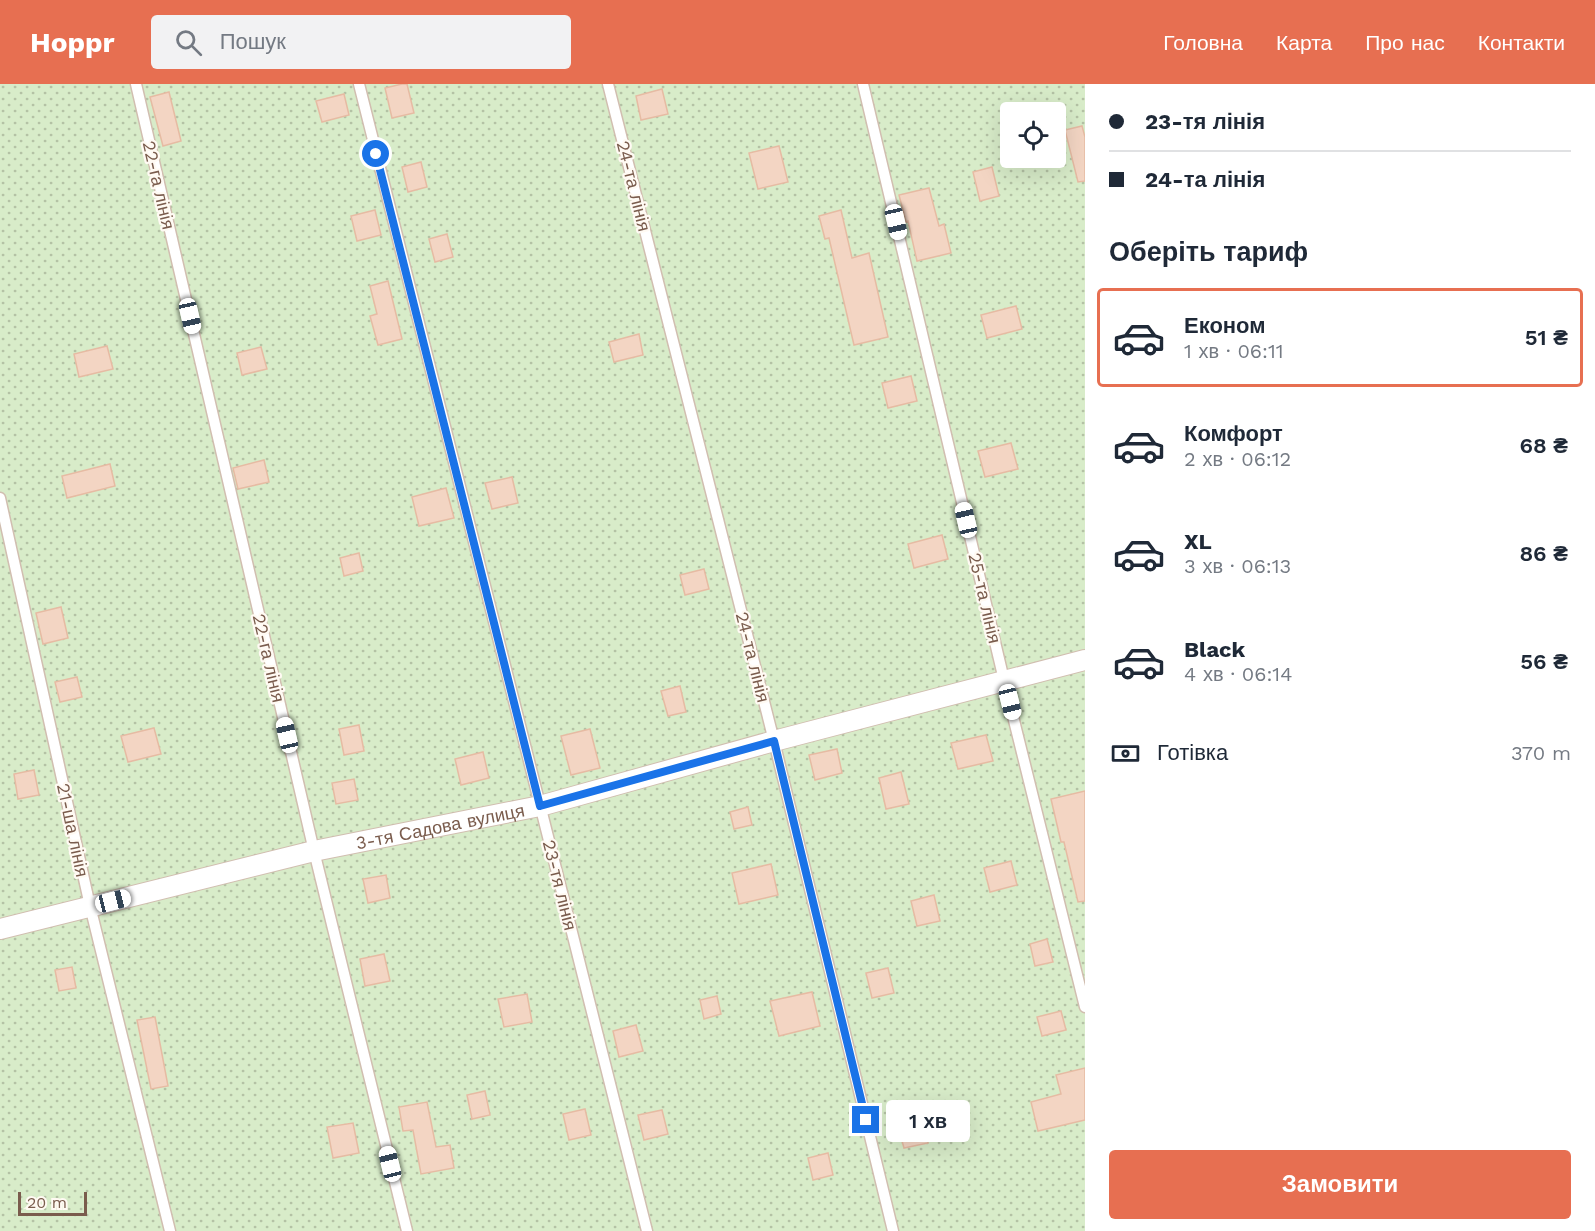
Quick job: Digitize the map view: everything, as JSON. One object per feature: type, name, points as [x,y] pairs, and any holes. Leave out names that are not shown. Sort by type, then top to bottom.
[{"type":"street","name":"3-тя Садова вулиця","points":[[0,928],[314,851],[540,806],[774,741],[1085,660]]},
{"type":"lane","name":"22-га лінія","points":[[136,84],[314,851],[407,1231]]},
{"type":"lane","name":"23-тя лінія","points":[[358,84],[647,1231]]},
{"type":"lane","name":"24-та лінія","points":[[608,84],[774,741],[892,1231]]},
{"type":"lane","name":"25-та лінія","points":[[863,84],[1085,1007]]},
{"type":"lane","name":"21-ша лінія","points":[[0,498],[90,906],[170,1231]]},
{"type":"green space","points":[[0,84],[1085,84],[1085,1231],[0,1231]]},
{"type":"building","points":[[407,84],[414,113],[392,118],[385,88]]},
{"type":"building","points":[[662,89],[668,114],[641,120],[636,96]]},
{"type":"building","points":[[169,92],[181,141],[163,146],[150,97]]},
{"type":"building","points":[[344,94],[349,115],[322,122],[316,101]]},
{"type":"building","points":[[1082,126],[1085,137],[1085,181],[1078,182],[1066,130]]},
{"type":"building","points":[[779,146],[788,182],[758,189],[749,153]]},
{"type":"building","points":[[421,162],[427,187],[408,192],[402,167]]},
{"type":"building","points":[[992,167],[999,196],[980,201],[973,172]]},
{"type":"building","points":[[929,188],[939,226],[944,224],[951,253],[917,261],[908,221],[906,222],[899,195]]},
{"type":"building","points":[[375,210],[381,235],[357,241],[351,216]]},
{"type":"building","points":[[841,210],[852,258],[869,253],[888,337],[854,345],[829,238],[825,239],[819,216]]},
{"type":"building","points":[[447,234],[453,257],[435,262],[429,239]]},
{"type":"building","points":[[388,281],[402,339],[378,345],[370,316],[377,314],[370,286]]},
{"type":"building","points":[[1016,306],[1022,329],[987,338],[981,315]]},
{"type":"building","points":[[639,334],[643,355],[614,362],[609,342]]},
{"type":"building","points":[[107,346],[113,369],[79,377],[74,354]]},
{"type":"building","points":[[261,347],[267,369],[242,375],[237,353]]},
{"type":"building","points":[[911,376],[917,401],[888,408],[882,383]]},
{"type":"building","points":[[1011,443],[1018,469],[985,477],[978,451]]},
{"type":"building","points":[[264,460],[269,482],[238,489],[233,468]]},
{"type":"building","points":[[110,464],[115,486],[67,498],[62,476]]},
{"type":"building","points":[[512,477],[518,503],[492,509],[485,483]]},
{"type":"building","points":[[446,488],[454,518],[419,526],[412,497]]},
{"type":"building","points":[[942,535],[948,559],[914,568],[908,544]]},
{"type":"building","points":[[359,553],[363,571],[344,576],[340,558]]},
{"type":"building","points":[[704,569],[709,589],[685,595],[680,575]]},
{"type":"building","points":[[61,607],[68,638],[43,644],[36,613]]},
{"type":"building","points":[[77,677],[82,697],[60,702],[55,682]]},
{"type":"building","points":[[680,686],[686,712],[668,716],[661,691]]},
{"type":"building","points":[[359,725],[364,751],[344,755],[339,729]]},
{"type":"building","points":[[154,728],[161,754],[128,762],[121,736]]},
{"type":"building","points":[[590,729],[600,768],[571,775],[561,736]]},
{"type":"building","points":[[986,735],[993,761],[958,769],[951,743]]},
{"type":"building","points":[[837,749],[842,773],[815,780],[809,755]]},
{"type":"building","points":[[483,752],[489,778],[461,785],[455,759]]},
{"type":"building","points":[[34,770],[39,795],[18,799],[14,774]]},
{"type":"building","points":[[901,772],[909,804],[886,809],[879,778]]},
{"type":"building","points":[[354,779],[358,800],[336,804],[332,783]]},
{"type":"building","points":[[1085,791],[1085,901],[1078,902],[1051,799]]},
{"type":"building","points":[[748,807],[752,825],[734,829],[730,812]]},
{"type":"building","points":[[1011,861],[1017,885],[990,892],[984,868]]},
{"type":"building","points":[[771,864],[778,895],[739,904],[732,873]]},
{"type":"building","points":[[386,875],[390,898],[368,903],[363,879]]},
{"type":"building","points":[[934,895],[940,921],[917,926],[911,901]]},
{"type":"building","points":[[1047,939],[1053,962],[1035,966],[1030,944]]},
{"type":"building","points":[[384,954],[390,981],[365,986],[360,959]]},
{"type":"building","points":[[72,967],[76,988],[59,991],[55,970]]},
{"type":"building","points":[[888,968],[894,993],[872,998],[866,973]]},
{"type":"building","points":[[812,992],[820,1026],[779,1036],[770,1001]]},
{"type":"building","points":[[527,994],[532,1022],[504,1027],[498,999]]},
{"type":"building","points":[[717,996],[721,1014],[704,1019],[700,1000]]},
{"type":"building","points":[[1061,1011],[1066,1030],[1042,1036],[1037,1017]]},
{"type":"building","points":[[155,1017],[168,1086],[151,1089],[137,1020]]},
{"type":"building","points":[[636,1025],[643,1051],[619,1057],[613,1031]]},
{"type":"building","points":[[1085,1068],[1085,1120],[1038,1131],[1031,1102],[1061,1094],[1056,1075]]},
{"type":"building","points":[[485,1091],[490,1115],[472,1119],[467,1095]]},
{"type":"building","points":[[427,1102],[436,1147],[450,1145],[454,1168],[421,1174],[413,1130],[403,1131],[399,1107]]},
{"type":"building","points":[[585,1109],[591,1135],[569,1140],[563,1114]]},
{"type":"building","points":[[662,1110],[668,1134],[644,1140],[638,1115]]},
{"type":"building","points":[[923,1120],[928,1143],[904,1148],[898,1126]]},
{"type":"building","points":[[353,1123],[359,1153],[333,1158],[327,1127]]},
{"type":"building","points":[[828,1153],[833,1175],[813,1180],[808,1158]]},
{"type":"route","points":[[376,154],[540,806],[774,741],[866,1120]]}]
